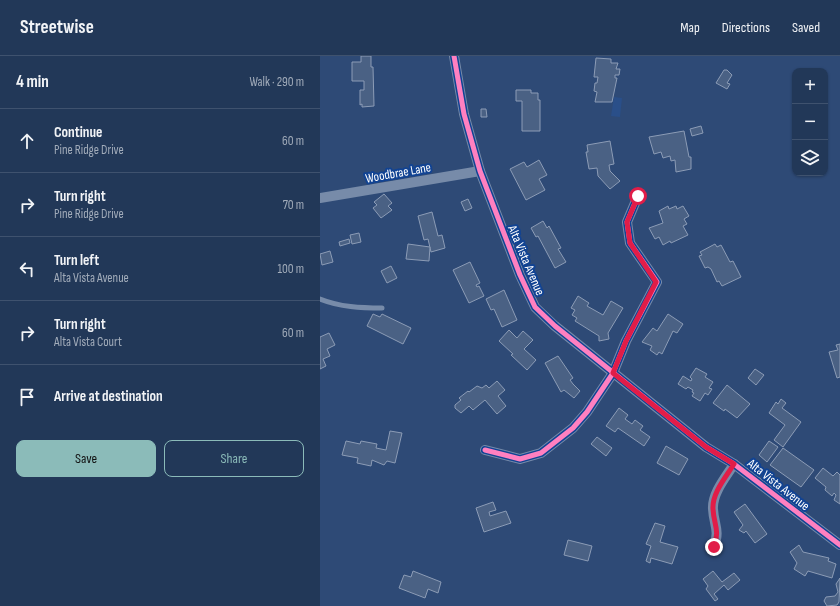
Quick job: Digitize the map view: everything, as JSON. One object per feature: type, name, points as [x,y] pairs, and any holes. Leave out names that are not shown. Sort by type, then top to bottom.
[{"type":"street","name":"Alta Vista Avenue","points":[[454,56],[464,114],[480,171],[520,275],[535,307],[554,326],[706,447],[734,464],[840,545]]},
{"type":"street","name":"Woodbrae Lane","points":[[320,198],[480,171]]},
{"type":"street","points":[[485,450],[520,459],[541,453],[574,428],[587,412],[613,373],[626,341],[656,282],[630,243],[627,222],[638,196]]},
{"type":"street","points":[[714,547],[718,533],[713,508],[717,493],[734,464]]},
{"type":"lane","points":[[320,299],[354,307],[382,308]]},
{"type":"water","points":[[614,97],[622,98],[620,117],[611,116]]},
{"type":"building","points":[[361,56],[371,56],[371,67],[373,67],[374,106],[362,107],[362,104],[360,105],[360,90],[364,90],[364,81],[352,81],[352,62],[361,62]]},
{"type":"building","points":[[596,58],[611,59],[611,63],[618,63],[616,69],[620,69],[619,75],[615,75],[615,78],[617,78],[612,102],[595,102],[597,92],[594,91],[595,83],[597,83],[598,77],[594,77]]},
{"type":"building","points":[[724,70],[727,70],[732,75],[727,83],[730,84],[727,89],[716,83]]},
{"type":"building","points":[[516,90],[531,90],[531,93],[538,93],[538,100],[540,100],[540,131],[522,131],[522,101],[516,101]]},
{"type":"building","points":[[481,109],[486,109],[487,117],[481,117]]},
{"type":"building","points":[[701,126],[703,133],[692,136],[690,129]]},
{"type":"building","points":[[684,131],[689,157],[691,157],[691,169],[676,172],[675,160],[671,161],[670,156],[663,158],[661,152],[654,154],[649,137]]},
{"type":"building","points":[[610,141],[614,164],[609,165],[610,171],[620,181],[610,189],[598,176],[597,168],[589,169],[586,152],[588,152],[587,145]]},
{"type":"building","points":[[539,160],[547,175],[539,179],[545,190],[526,200],[510,169],[524,162],[527,167]]},
{"type":"building","points":[[384,194],[392,203],[388,206],[392,210],[381,218],[373,208],[377,205],[374,202]]},
{"type":"building","points":[[468,199],[472,208],[465,211],[461,202]]},
{"type":"building","points":[[668,206],[669,209],[676,206],[677,209],[683,206],[689,216],[684,219],[687,224],[683,226],[688,235],[663,245],[659,237],[655,239],[649,228],[663,223],[659,211]]},
{"type":"building","points":[[432,212],[438,236],[442,235],[445,248],[431,252],[428,239],[424,240],[418,216]]},
{"type":"building","points":[[543,221],[547,228],[549,226],[561,248],[558,249],[566,262],[555,268],[538,236],[536,237],[531,228]]},
{"type":"building","points":[[359,233],[361,242],[352,244],[350,235]]},
{"type":"building","points":[[349,239],[350,243],[340,246],[339,242]]},
{"type":"building","points":[[408,244],[430,247],[429,261],[406,259]]},
{"type":"building","points":[[715,244],[717,247],[721,245],[730,262],[733,261],[741,277],[722,286],[719,281],[717,282],[711,269],[708,267],[705,268],[699,256],[702,255],[700,252]]},
{"type":"building","points":[[330,251],[333,262],[322,265],[320,254]]},
{"type":"building","points":[[470,262],[480,283],[476,285],[477,287],[479,286],[484,296],[469,303],[453,270]]},
{"type":"building","points":[[391,266],[397,278],[387,283],[381,271]]},
{"type":"building","points":[[504,290],[517,320],[502,327],[494,309],[491,310],[486,299]]},
{"type":"building","points":[[578,296],[589,303],[587,306],[603,315],[611,301],[623,308],[608,333],[609,339],[599,341],[599,336],[575,321],[577,318],[572,315],[575,310],[571,308]]},
{"type":"building","points":[[373,314],[380,317],[382,314],[411,328],[403,344],[367,326]]},
{"type":"building","points":[[668,314],[683,324],[677,333],[673,331],[662,354],[659,352],[657,355],[650,350],[652,346],[642,342],[653,328],[657,331]]},
{"type":"building","points":[[509,330],[517,338],[523,331],[533,340],[524,349],[536,360],[527,370],[499,341]]},
{"type":"building","points":[[329,333],[335,345],[327,349],[330,356],[323,359],[326,366],[320,369],[320,337]]},
{"type":"building","points":[[840,344],[840,377],[837,378],[829,352],[838,350],[836,345]]},
{"type":"building","points":[[558,356],[573,378],[570,380],[580,391],[574,398],[564,390],[561,392],[545,363]]},
{"type":"building","points":[[696,368],[707,374],[705,377],[713,382],[709,388],[712,389],[708,395],[705,393],[700,401],[692,396],[694,393],[692,392],[693,390],[688,387],[686,389],[678,384],[683,376],[691,381],[692,379],[690,377]]},
{"type":"building","points":[[755,369],[764,375],[756,385],[748,378]]},
{"type":"building","points":[[497,381],[505,390],[498,396],[506,406],[497,414],[485,400],[473,410],[469,406],[461,413],[455,408],[455,405],[461,400],[459,398],[468,391],[469,392],[477,386],[482,388],[486,385],[489,388]]},
{"type":"building","points":[[727,385],[750,404],[737,418],[725,409],[724,411],[713,403]]},
{"type":"building","points":[[781,399],[786,403],[782,408],[801,422],[783,447],[774,440],[785,425],[769,413],[776,402],[778,404]]},
{"type":"building","points":[[619,408],[628,415],[625,419],[632,424],[635,420],[643,426],[640,430],[650,437],[644,446],[618,428],[615,432],[606,426]]},
{"type":"building","points":[[390,431],[402,433],[395,463],[387,461],[384,465],[372,460],[371,466],[357,463],[358,458],[342,455],[346,441],[360,444],[361,441],[377,444],[376,448],[386,450]]},
{"type":"building","points":[[597,437],[612,448],[606,456],[591,444]]},
{"type":"building","points":[[769,441],[778,447],[767,462],[759,455]]},
{"type":"building","points":[[666,446],[688,459],[679,475],[657,463]]},
{"type":"building","points":[[783,448],[814,470],[801,487],[770,465]]},
{"type":"building","points":[[823,468],[833,476],[837,472],[840,475],[840,504],[834,500],[836,495],[834,493],[832,496],[825,490],[826,487],[815,478]]},
{"type":"building","points":[[493,502],[496,510],[489,512],[490,516],[506,511],[511,523],[484,532],[476,508]]},
{"type":"building","points":[[745,504],[767,534],[755,543],[746,531],[744,533],[739,530],[743,525],[734,512]]},
{"type":"building","points":[[655,523],[665,526],[660,542],[678,547],[672,564],[651,558],[650,563],[646,561],[651,546],[646,544]]},
{"type":"building","points":[[568,540],[592,546],[588,561],[564,555]]},
{"type":"building","points":[[799,545],[803,552],[829,558],[828,561],[836,564],[832,578],[808,571],[805,576],[794,569],[797,563],[790,552]]},
{"type":"building","points":[[413,571],[441,582],[438,593],[428,589],[425,598],[399,588],[404,575],[411,577]]},
{"type":"building","points":[[713,571],[722,582],[734,573],[740,580],[728,590],[724,585],[714,594],[718,599],[715,601],[706,589],[708,586],[703,579]]},
{"type":"building","points":[[840,578],[839,602],[837,605],[827,606],[824,601],[826,597],[835,596],[838,592],[836,584]]},
{"type":"cycle path","points":[[454,56],[464,114],[480,171],[520,275],[535,307],[555,326],[706,447],[734,464],[840,545]]},
{"type":"cycle path","points":[[485,450],[520,459],[541,453],[573,428],[587,412],[613,373],[626,341],[657,282],[630,243],[627,222],[638,196]]},
{"type":"route","points":[[638,196],[627,222],[630,243],[656,282],[626,341],[613,373],[706,447],[734,464],[717,493],[713,508],[718,533],[714,547]]}]
